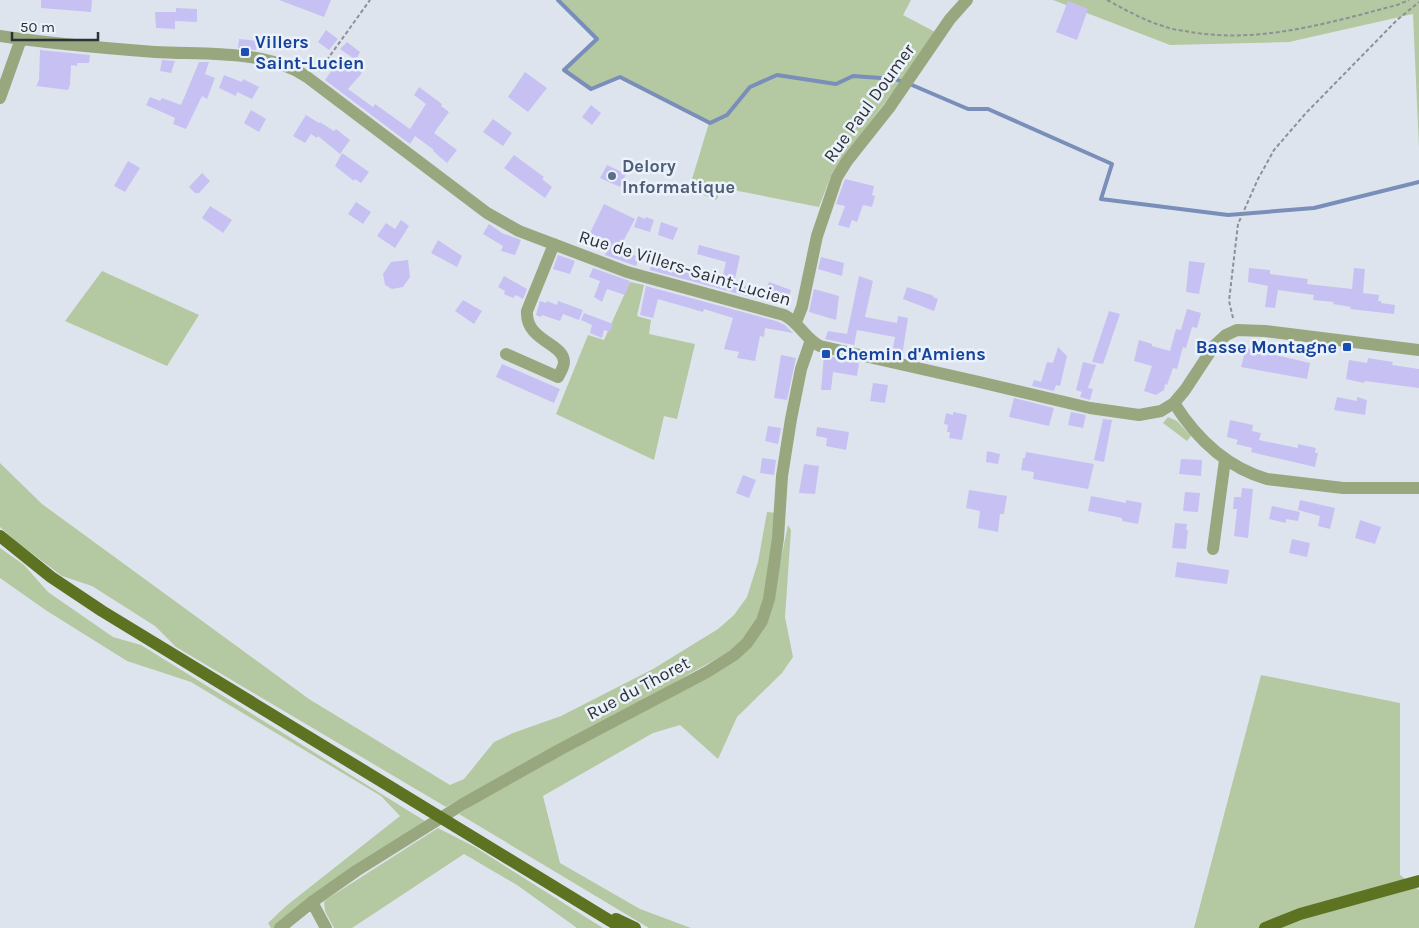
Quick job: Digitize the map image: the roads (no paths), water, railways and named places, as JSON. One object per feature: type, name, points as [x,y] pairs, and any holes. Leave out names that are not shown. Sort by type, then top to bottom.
[{"type":"main road","points":[[0,536],[51,577],[102,611],[622,928]]},
{"type":"main road","points":[[1265,928],[1300,914],[1419,881]]},
{"type":"main road","points":[[1286,928],[1347,901]]},
{"type":"main road","points":[[584,905],[615,928]]},
{"type":"main road","points":[[584,905],[635,928]]},
{"type":"street","name":"Rue Paul Doumer","points":[[796,322],[802,307],[816,236],[837,177],[847,161],[889,108],[950,19],[967,0]]},
{"type":"street","name":"Rue de Villers-Saint-Lucien","points":[[0,36],[151,51],[245,57],[289,68],[312,81],[487,213],[518,231],[638,275],[776,312],[796,322],[811,340],[820,346],[1108,412],[1146,415],[1161,411],[1174,402],[1185,390],[1214,346],[1226,335],[1237,330],[1265,331],[1419,350]]},
{"type":"street","points":[[0,98],[21,39]]},
{"type":"street","points":[[506,354],[558,377],[562,369],[564,362],[561,354],[535,333],[526,319],[527,311],[554,244]]},
{"type":"street","name":"Rue du Thoret","points":[[280,928],[312,902],[356,871],[469,800],[707,672],[734,655],[747,643],[762,621],[768,599],[778,538],[782,476],[791,419],[801,369],[811,340]]},
{"type":"street","points":[[1174,402],[1192,428],[1211,448],[1225,460],[1250,473],[1267,479],[1344,488],[1413,488]]},
{"type":"street","points":[[1213,548],[1225,460]]},
{"type":"street","points":[[312,902],[326,928]]},
{"type":"waterway","points":[[558,0],[597,39],[564,70],[591,89],[620,77],[710,123],[727,115],[750,87],[777,75],[836,84],[853,76],[895,79],[903,82]]},
{"type":"waterway","points":[[912,85],[968,109],[988,109],[1112,164],[1101,199],[1228,215],[1314,208],[1419,182]]},
{"type":"place","name":"Villers Saint-Lucien","points":[[245,52]]},
{"type":"place","name":"Delory Informatique","points":[[612,176]]},
{"type":"place","name":"Basse Montagne","points":[[1347,347]]},
{"type":"place","name":"Chemin d'Amiens","points":[[826,354]]}]
